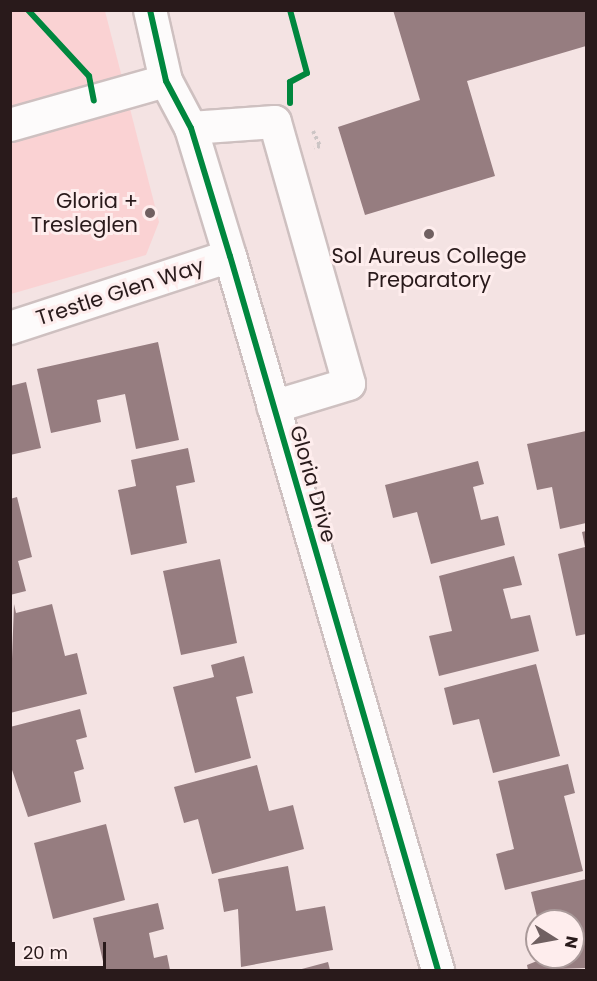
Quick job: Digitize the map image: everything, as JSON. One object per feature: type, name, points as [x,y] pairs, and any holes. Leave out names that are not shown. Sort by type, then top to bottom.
[{"type":"street","name":"Gloria Drive","points":[[150,10],[166,81],[191,128],[230,256],[438,970]]},
{"type":"street","points":[[10,125],[166,81]]},
{"type":"street","points":[[191,128],[275,122],[349,384],[273,407]]},
{"type":"street","name":"Trestle Glen Way","points":[[10,328],[230,256]]},
{"type":"shaded area","points":[[11,11],[105,11],[159,222],[146,255],[11,294]]},
{"type":"building","points":[[393,10],[586,10],[586,46],[467,81],[495,176],[365,215],[338,127],[420,100]]},
{"type":"building","points":[[158,342],[179,440],[136,449],[125,394],[97,400],[101,422],[51,433],[37,369]]},
{"type":"building","points":[[26,382],[41,448],[10,455],[10,386]]},
{"type":"building","points":[[586,431],[586,523],[560,529],[552,487],[537,490],[527,444]]},
{"type":"building","points":[[188,448],[195,482],[176,486],[187,543],[131,555],[118,490],[136,486],[131,460]]},
{"type":"building","points":[[478,461],[484,484],[473,487],[481,520],[498,516],[505,545],[431,564],[417,512],[393,518],[385,485]]},
{"type":"building","points":[[17,497],[32,557],[18,561],[26,591],[10,595],[10,499]]},
{"type":"building","points":[[586,531],[586,634],[576,636],[558,554],[585,547],[582,532]]},
{"type":"building","points":[[514,556],[522,585],[503,589],[511,619],[530,615],[539,651],[439,676],[429,636],[452,631],[439,576]]},
{"type":"building","points":[[220,559],[237,643],[181,655],[163,571]]},
{"type":"building","points":[[14,604],[16,613],[52,604],[65,656],[77,653],[87,694],[10,713]]},
{"type":"building","points":[[244,656],[253,693],[236,697],[251,758],[195,773],[173,687],[214,677],[211,665]]},
{"type":"building","points":[[536,664],[560,756],[493,773],[479,719],[453,725],[444,688]]},
{"type":"building","points":[[80,709],[87,737],[76,740],[84,769],[74,772],[81,802],[28,817],[10,764],[10,727]]},
{"type":"building","points":[[568,764],[575,793],[564,796],[583,871],[505,890],[496,854],[514,849],[498,781]]},
{"type":"building","points":[[257,765],[269,811],[293,805],[304,849],[212,874],[198,819],[184,823],[174,787]]},
{"type":"building","points":[[106,824],[125,900],[53,919],[34,843]]},
{"type":"building","points":[[288,866],[296,911],[325,906],[333,950],[241,967],[238,909],[224,912],[218,879]]},
{"type":"building","points":[[586,879],[586,968],[585,909],[535,909],[531,892]]},
{"type":"building","points":[[158,903],[164,929],[149,933],[154,958],[167,955],[170,970],[105,970],[93,918]]},
{"type":"building","points":[[328,962],[330,970],[298,970]]},
{"type":"cycle path","points":[[28,10],[89,76],[94,101]]},
{"type":"cycle path","points":[[150,10],[166,81],[191,128],[230,256],[438,970]]},
{"type":"cycle path","points":[[290,10],[307,73],[290,82],[290,103]]},
{"type":"place","name":"Gloria + Tresleglen","points":[[150,213]]},
{"type":"place","name":"Sol Aureus College Preparatory","points":[[429,234]]}]
